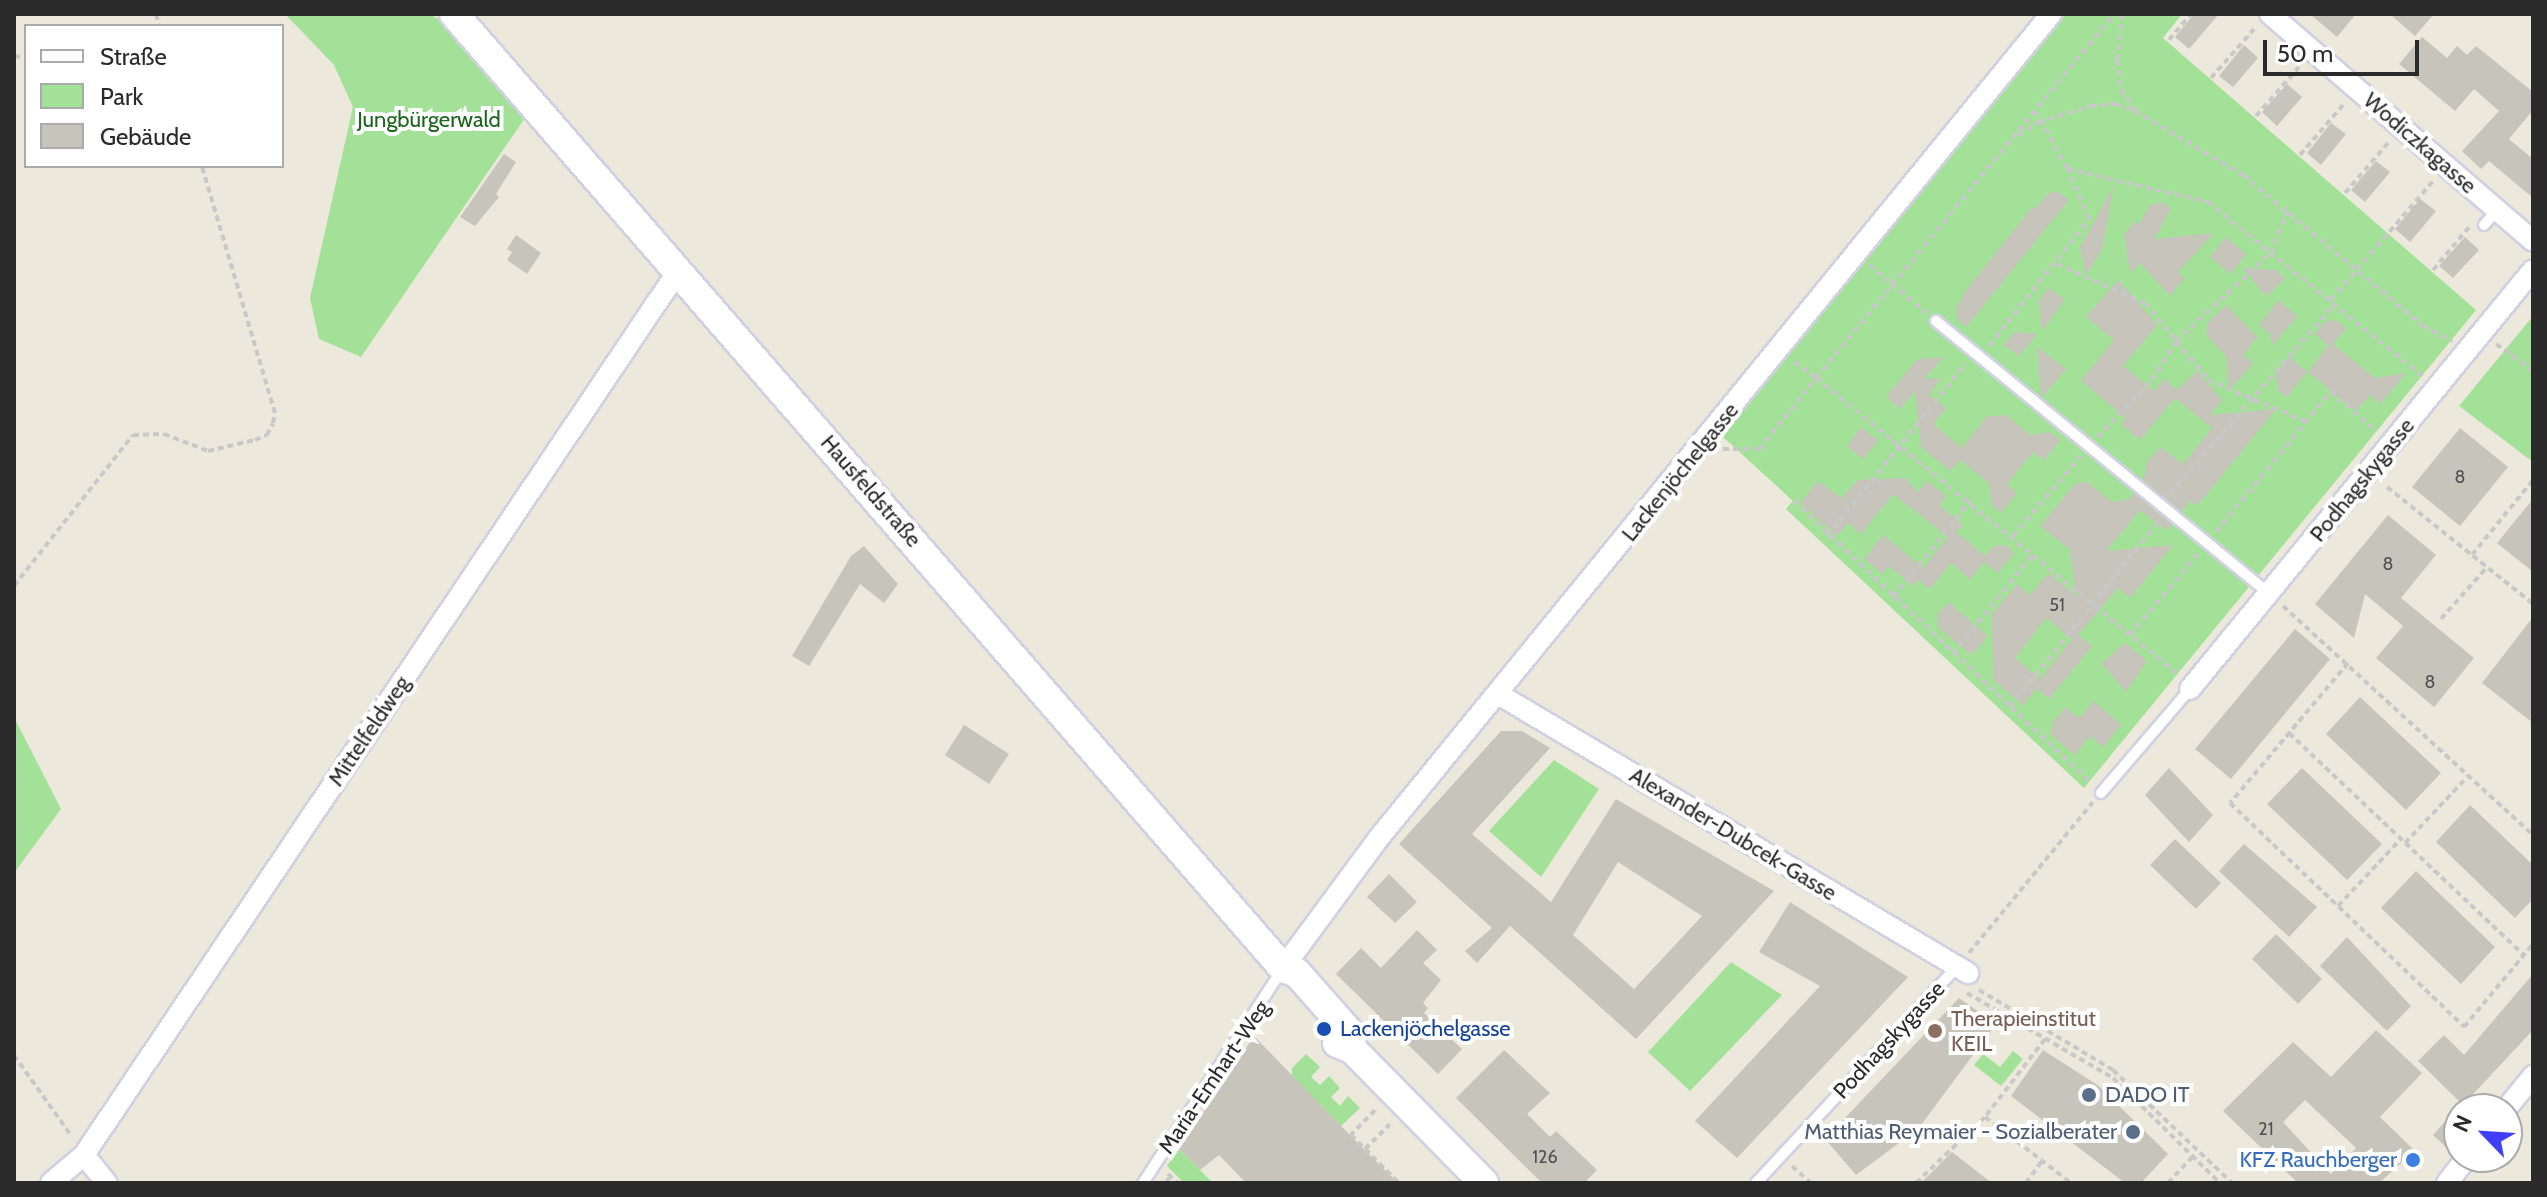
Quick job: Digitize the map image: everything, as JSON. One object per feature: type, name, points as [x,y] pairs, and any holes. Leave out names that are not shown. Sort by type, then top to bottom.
[{"type":"street","name":"Hausfeldstraße","points":[[454,14],[1284,969],[1297,973],[1351,1034],[1352,1049],[1484,1183]]},
{"type":"street","name":"Lackenjöchelgasse","points":[[1284,969],[1378,839],[1858,256],[2051,14]]},
{"type":"street","name":"Wodiczkagasse","points":[[2270,14],[2486,218],[2533,241]]},
{"type":"street","name":"Podhagskygasse","points":[[2186,684],[2533,270]]},
{"type":"street","name":"Mittelfeldweg","points":[[51,1183],[84,1155],[678,271]]},
{"type":"street","name":"Alexander-Dubcek-Gasse","points":[[1498,694],[1956,973]]},
{"type":"street","points":[[2519,1093],[2533,1076]]},
{"type":"street","points":[[84,1155],[107,1183]]},
{"type":"lane","points":[[1936,321],[2266,591]]},
{"type":"lane","points":[[2101,793],[2186,684]]},
{"type":"lane","name":"Maria-Emhart-Weg","points":[[1143,1183],[1284,969]]},
{"type":"lane","name":"Podhagskygasse","points":[[1756,1183],[1956,973]]},
{"type":"path","points":[[1704,443],[1748,453],[1759,449],[2114,14]]},
{"type":"path","points":[[2122,14],[2117,60],[2121,89],[2135,111]]},
{"type":"path","points":[[2169,40],[2191,14]]},
{"type":"path","points":[[2211,78],[2254,29]]},
{"type":"path","points":[[2256,116],[2299,67]]},
{"type":"path","points":[[2013,139],[2041,121],[2091,106],[2116,104],[2135,111],[2218,157],[2287,210],[2423,326],[2454,343]]},
{"type":"path","points":[[2300,155],[2343,105]]},
{"type":"path","points":[[1827,536],[1977,354],[2057,264],[2089,219],[2068,169],[2035,111]]},
{"type":"path","points":[[2345,193],[2388,143]]},
{"type":"path","points":[[14,586],[133,435],[164,434],[208,451],[267,435],[273,423],[275,413],[203,168]]},
{"type":"path","points":[[2068,169],[2208,202],[2425,379]]},
{"type":"path","points":[[2010,707],[2250,397],[2433,181]]},
{"type":"path","points":[[2013,536],[2090,445],[2152,380],[2176,341],[2271,253],[2287,210]]},
{"type":"path","points":[[2433,270],[2486,218]]},
{"type":"path","points":[[1858,256],[1936,321]]},
{"type":"path","points":[[2057,264],[2145,303],[2208,380],[2306,421]]},
{"type":"path","points":[[2481,333],[2533,371]]},
{"type":"path","points":[[1780,350],[1971,500],[2093,601],[2186,684]]},
{"type":"path","points":[[2130,635],[2330,392],[2379,433]]},
{"type":"path","points":[[2472,555],[2533,480]]},
{"type":"path","points":[[2387,487],[2533,604]]},
{"type":"path","points":[[1893,597],[1971,500]]},
{"type":"path","points":[[1794,501],[1827,536],[2087,780]]},
{"type":"path","points":[[1953,654],[2034,553]]},
{"type":"path","points":[[2441,619],[2487,567]]},
{"type":"path","points":[[2266,591],[2533,835]]},
{"type":"path","points":[[2348,663],[2230,803],[2464,1027],[2533,944]]},
{"type":"path","points":[[2289,733],[2524,955]]},
{"type":"path","points":[[2338,906],[2469,775]]},
{"type":"path","points":[[2101,793],[1956,973],[2045,1039],[2113,1078],[2220,1183]]},
{"type":"path","points":[[1916,1183],[1985,1117],[2045,1039]]},
{"type":"path","points":[[14,1055],[84,1155]]},
{"type":"path","points":[[1375,1110],[1351,1135],[1399,1183]]},
{"type":"path","points":[[1985,1117],[2071,1183]]},
{"type":"path","points":[[1365,1149],[1390,1124]]},
{"type":"path","points":[[1781,1156],[1811,1183]]},
{"type":"path","points":[[2168,1183],[2192,1157]]},
{"type":"path","points":[[2026,1183],[2042,1161]]},
{"type":"path","points":[[1166,1183],[1170,1176]]},
{"type":"green space","name":"Jungbürgerwald","points":[[285,14],[430,14],[455,30],[527,115],[361,357],[319,339],[310,298],[353,107],[334,65]]},
{"type":"green space","points":[[2066,14],[2182,14],[2163,38],[2476,310],[2084,788],[1786,509],[1793,501],[1722,436]]},
{"type":"green space","points":[[2533,316],[2533,462],[2459,406]]},
{"type":"green space","points":[[14,717],[61,809],[14,873]]},
{"type":"green space","points":[[1554,760],[1599,789],[1541,877],[1489,831]]},
{"type":"green space","points":[[1731,962],[1782,995],[1690,1091],[1648,1052]]},
{"type":"green space","points":[[2013,1051],[2023,1059],[2001,1086],[1974,1065],[1983,1054],[2000,1067]]},
{"type":"green space","points":[[1306,1054],[1320,1067],[1311,1077],[1320,1085],[1329,1076],[1340,1088],[1331,1097],[1340,1106],[1348,1096],[1360,1108],[1341,1126],[1292,1076],[1292,1068]]},
{"type":"green space","points":[[1179,1149],[1213,1183],[1184,1183],[1167,1166]]},
{"type":"building","points":[[2194,14],[2219,14],[2189,49],[2175,37]]},
{"type":"building","points":[[2310,14],[2356,14],[2337,37]]},
{"type":"building","points":[[2390,14],[2434,14],[2415,36]]},
{"type":"building","points":[[2422,37],[2447,58],[2457,46],[2467,55],[2476,46],[2533,92],[2533,110],[2509,139],[2533,159],[2533,198],[2489,161],[2481,169],[2462,151],[2499,111],[2474,89],[2455,111],[2399,64]]},
{"type":"building","points":[[2244,45],[2258,58],[2233,87],[2219,76]]},
{"type":"building","points":[[2287,84],[2302,97],[2277,126],[2262,112]]},
{"type":"building","points":[[2331,123],[2346,134],[2321,165],[2307,153]]},
{"type":"building","points":[[504,154],[516,162],[496,194],[499,197],[475,226],[460,217]]},
{"type":"building","points":[[2376,161],[2390,172],[2365,202],[2351,190]]},
{"type":"building","points":[[2114,185],[2102,249],[2086,275],[2080,247]]},
{"type":"building","points":[[2059,192],[2069,200],[1966,327],[1958,320],[1956,308],[1967,289],[2033,206],[2036,209],[2048,193]]},
{"type":"building","points":[[2420,199],[2436,211],[2410,242],[2395,229]]},
{"type":"building","points":[[2162,202],[2171,208],[2154,239],[2214,233],[2178,272],[2185,278],[2170,296],[2140,263],[2130,273],[2124,234],[2135,221],[2139,224],[2150,205]]},
{"type":"building","points":[[516,235],[541,253],[527,274],[507,260],[512,252],[507,249]]},
{"type":"building","points":[[2226,237],[2246,254],[2230,274],[2210,257]]},
{"type":"building","points":[[2465,237],[2479,250],[2453,278],[2439,266]]},
{"type":"building","points":[[2242,268],[2277,270],[2285,279],[2266,296]]},
{"type":"building","points":[[2118,280],[2157,325],[2123,366],[2154,391],[2164,379],[2177,390],[2197,371],[2222,400],[2210,415],[2276,409],[2197,506],[2190,501],[2182,512],[2143,480],[2148,461],[2160,447],[2183,464],[2212,428],[2175,398],[2140,440],[2121,424],[2126,418],[2081,381],[2114,340],[2086,317]]},
{"type":"building","points":[[2048,288],[2065,299],[2042,331],[2039,301]]},
{"type":"building","points":[[2278,300],[2297,316],[2272,346],[2270,334],[2259,325]]},
{"type":"building","points":[[2226,305],[2257,337],[2243,355],[2253,363],[2229,391],[2226,356],[2207,336],[2207,323]]},
{"type":"building","points":[[2336,320],[2346,328],[2333,344],[2375,378],[2406,373],[2380,404],[2370,395],[2356,411],[2308,372],[2328,345],[2315,334],[2325,322]]},
{"type":"building","points":[[2015,332],[2037,334],[2019,356],[2004,345]]},
{"type":"building","points":[[2037,347],[2066,369],[2042,397],[2041,397]]},
{"type":"building","points":[[1943,357],[1924,379],[1941,378],[1929,395],[1946,408],[1933,424],[1962,448],[1987,416],[2006,415],[2030,435],[2050,432],[2060,440],[2044,460],[2033,452],[2007,484],[2017,493],[2001,513],[1992,506],[1989,483],[1960,460],[1950,471],[1921,447],[1915,391],[1900,409],[1886,397],[1917,359]]},
{"type":"building","points":[[2289,357],[2307,372],[2287,397],[2278,390],[2276,373]]},
{"type":"building","points":[[1861,427],[1878,440],[1863,459],[1847,446]]},
{"type":"building","points":[[2460,428],[2508,467],[2460,526],[2412,487]]},
{"type":"building","points":[[1905,478],[1918,492],[1927,481],[1946,496],[1939,505],[1963,525],[1956,532],[1985,556],[1993,546],[2005,545],[2014,553],[1998,573],[1984,562],[1970,580],[1951,563],[1930,589],[1918,580],[1913,586],[1889,566],[1882,574],[1864,559],[1883,535],[1923,568],[1948,537],[1893,494],[1861,534],[1848,523],[1837,536],[1800,503],[1818,481],[1841,498],[1858,480]]},
{"type":"building","points":[[2087,482],[2112,502],[2129,499],[2134,493],[2172,524],[2166,530],[2140,510],[2106,551],[2173,545],[2130,598],[2118,588],[2078,635],[2092,646],[2049,699],[2036,689],[2023,705],[1993,680],[1992,614],[2017,584],[2030,595],[2048,573],[2076,596],[2070,550],[2040,526],[2076,483]],"holes":[[[2046,618],[2072,639],[2040,679],[2015,658]]]},
{"type":"building","points":[[2533,499],[2533,572],[2497,543]]},
{"type":"building","points":[[2388,515],[2436,555],[2401,598],[2474,658],[2434,707],[2376,658],[2403,626],[2365,594],[2354,638],[2315,604]]},
{"type":"building","points":[[864,546],[898,584],[884,603],[860,584],[809,666],[792,656],[851,556]]},
{"type":"building","points":[[1948,602],[1988,636],[1972,655],[1938,628],[1937,616]]},
{"type":"building","points":[[2533,617],[2533,723],[2482,683]]},
{"type":"building","points":[[2295,629],[2330,659],[2231,779],[2195,749]]},
{"type":"building","points":[[2125,643],[2147,661],[2126,692],[2101,663]]},
{"type":"building","points":[[2360,697],[2441,773],[2406,810],[2326,734]]},
{"type":"building","points":[[2094,701],[2121,725],[2103,747],[2090,736],[2075,755],[2050,734],[2053,722],[2065,707],[2079,718]]},
{"type":"building","points":[[964,725],[1009,754],[989,784],[945,755]]},
{"type":"building","points":[[1501,731],[1522,731],[1550,748],[1472,834],[1551,902],[1616,799],[1774,891],[1636,1039],[1510,926],[1477,963],[1465,951],[1492,928],[1399,844]],"holes":[[[1618,862],[1702,916],[1634,989],[1573,935]]]},
{"type":"building","points":[[2169,768],[2213,815],[2189,842],[2145,795]]},
{"type":"building","points":[[2302,768],[2382,844],[2347,880],[2267,804]]},
{"type":"building","points":[[2470,805],[2533,865],[2533,899],[2515,918],[2436,842]]},
{"type":"building","points":[[2175,839],[2221,883],[2196,909],[2150,865]]},
{"type":"building","points":[[2244,844],[2317,907],[2289,937],[2219,871]]},
{"type":"building","points":[[2416,871],[2495,947],[2461,984],[2381,908]]},
{"type":"building","points":[[1389,874],[1417,902],[1395,923],[1367,897]]},
{"type":"building","points":[[1790,902],[1908,977],[1737,1158],[1695,1121],[1820,986],[1759,952]]},
{"type":"building","points":[[1417,930],[1437,950],[1423,963],[1441,980],[1423,1003],[1428,1008],[1424,1013],[1462,1049],[1438,1074],[1336,974],[1361,948],[1381,968]]},
{"type":"building","points":[[2276,934],[2322,979],[2298,1004],[2252,959]]},
{"type":"building","points":[[2347,937],[2411,1006],[2387,1031],[2320,966]]},
{"type":"building","points":[[2533,974],[2533,1030],[2474,1093],[2451,1093],[2418,1061],[2444,1035],[2464,1055]]},
{"type":"building","points":[[1959,998],[1996,1024],[1918,1129],[1856,1175],[1825,1139]]},
{"type":"building","points":[[2376,1030],[2422,1073],[2380,1117],[2415,1151],[2379,1183],[2298,1183],[2223,1111],[2293,1042],[2331,1077]],"holes":[[[2305,1100],[2356,1148],[2331,1174],[2283,1122]]]},
{"type":"building","points":[[1254,1036],[1398,1183],[1246,1183],[1219,1155],[1200,1170],[1179,1149]]},
{"type":"building","points":[[1504,1050],[1550,1093],[1527,1114],[1550,1137],[1556,1131],[1597,1170],[1584,1183],[1542,1183],[1456,1098]]},
{"type":"building","points":[[2043,1050],[2099,1086],[2168,1154],[2141,1183],[2125,1183],[2011,1096]]},
{"type":"building","points":[[2443,1124],[2443,1144],[2433,1135]]},
{"type":"building","points":[[1952,1152],[1992,1183],[1921,1183]]},
{"type":"place","name":"Lackenjöchelgasse","points":[[1324,1029]]},
{"type":"place","name":"Therapieinstitut KEIL","points":[[1935,1031]]},
{"type":"place","name":"DADO IT","points":[[2089,1095]]},
{"type":"place","name":"Matthias Reymaier - Sozialberater","points":[[2133,1132]]},
{"type":"place","name":"KFZ Rauchberger","points":[[2413,1160]]}]
